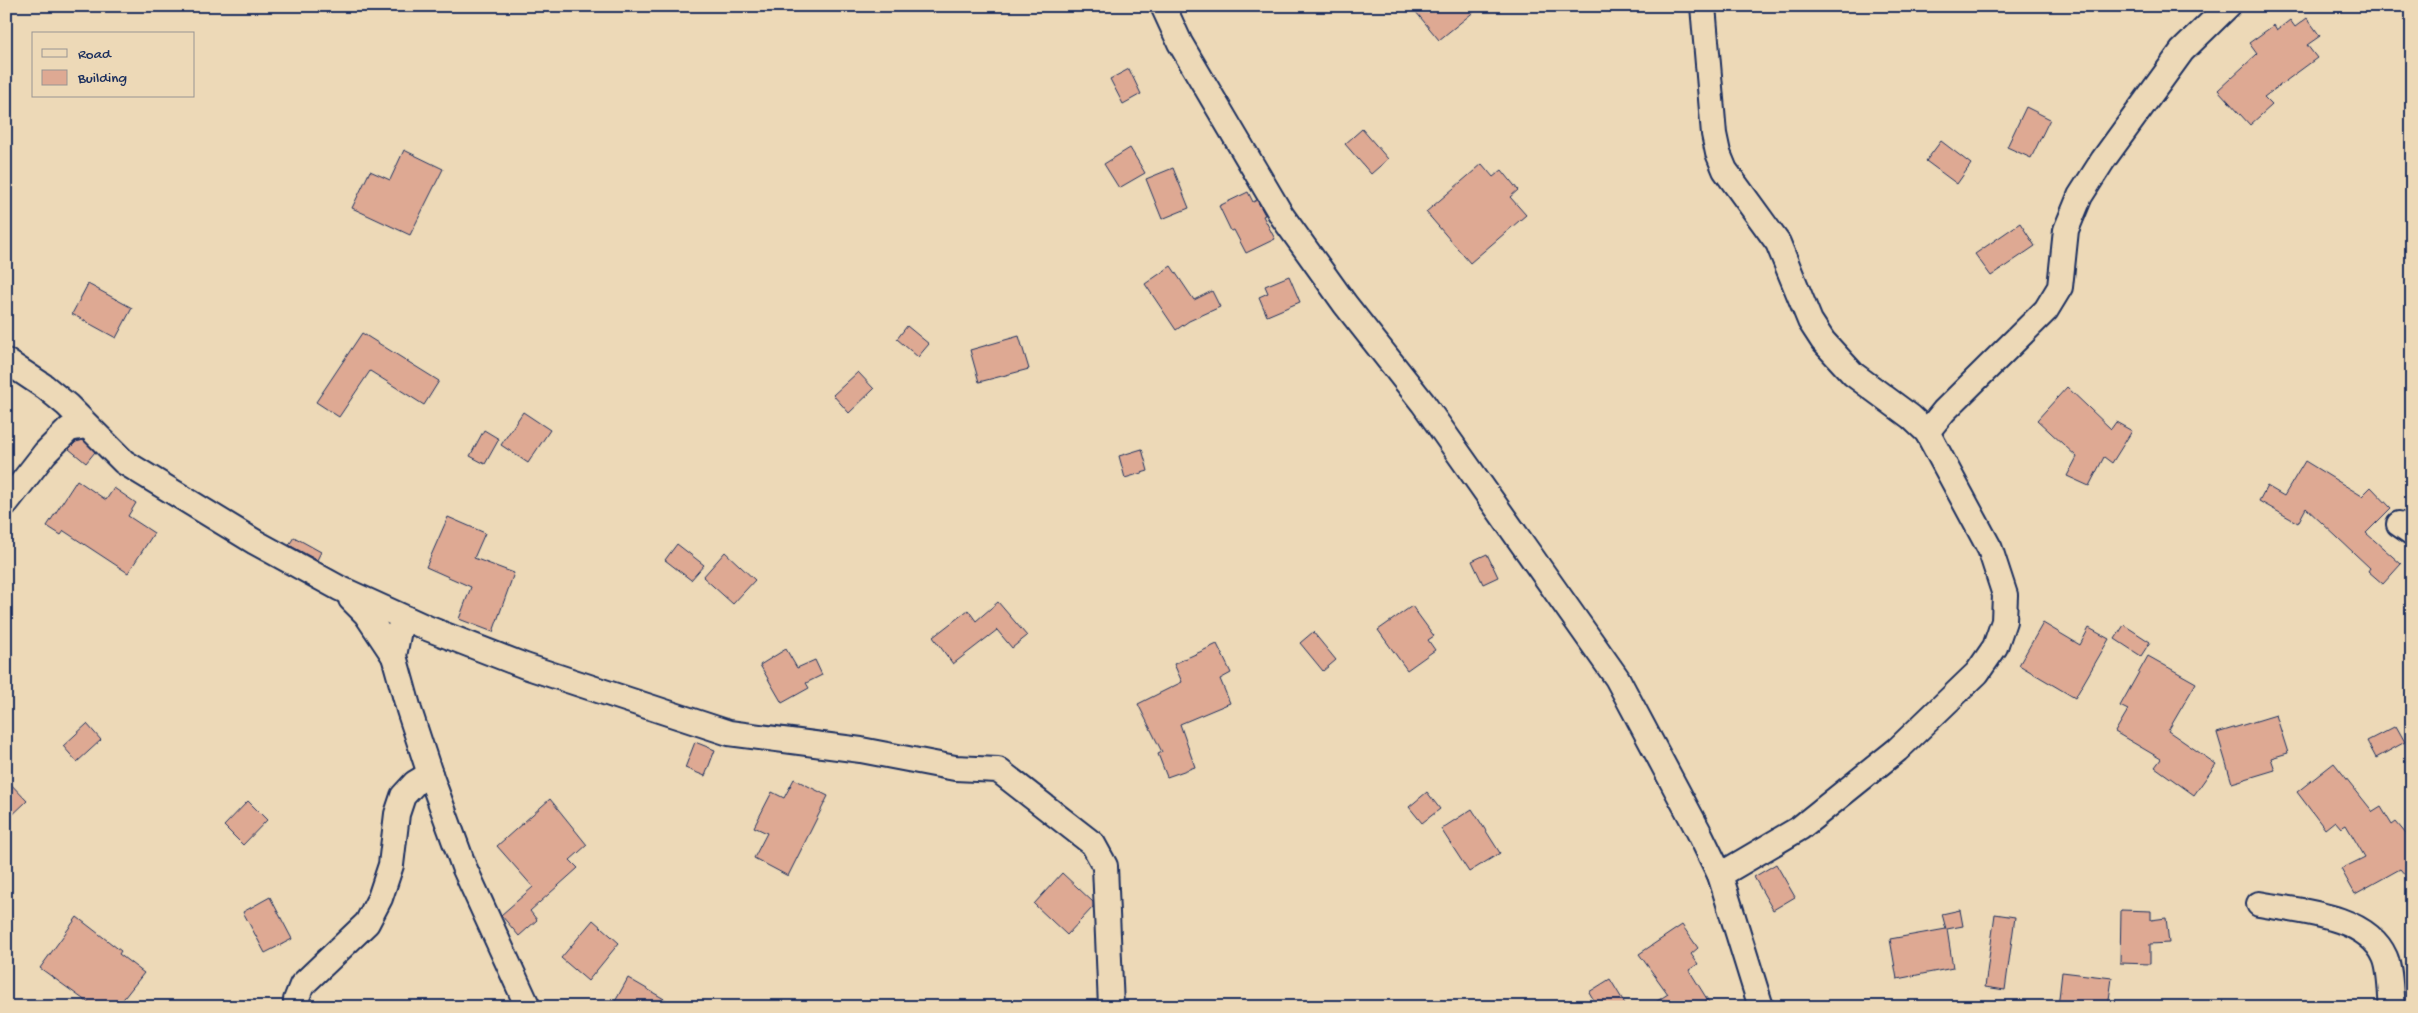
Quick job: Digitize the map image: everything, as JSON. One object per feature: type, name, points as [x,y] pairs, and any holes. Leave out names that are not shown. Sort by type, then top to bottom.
[{"type":"street","points":[[1163,6],[1180,43],[1282,216],[1345,304],[1423,403],[1617,678],[1700,832],[1720,875],[1760,1007]]},
{"type":"street","points":[[1703,6],[1714,134],[1725,170],[1778,243],[1810,321],[1823,341],[1853,374],[1911,417],[1927,432],[1990,549],[2005,595],[2004,621],[1995,647],[1977,673],[1897,750],[1800,828],[1720,875]]},
{"type":"street","points":[[1927,432],[1944,411],[2046,310],[2060,287],[2066,230],[2080,196],[2103,160],[2182,51],[2228,6]]},
{"type":"street","points":[[6,361],[45,387],[67,405],[124,462],[255,542],[339,588],[407,620],[525,666],[729,733],[861,750],[955,768],[998,770],[1093,844],[1105,866],[1111,1007]]},
{"type":"street","points":[[6,502],[45,453],[69,429],[86,426]]},
{"type":"street","points":[[339,588],[366,614],[394,656],[430,774],[464,867],[528,1007]]},
{"type":"street","points":[[394,656],[398,630],[407,620]]},
{"type":"street","points":[[298,1007],[296,1000],[302,985],[367,923],[380,898],[391,865],[396,814],[403,796],[415,783],[430,774]]},
{"type":"street","points":[[2259,904],[2331,917],[2363,931],[2378,943],[2386,959],[2392,1007]]},
{"type":"building","points":[[1411,6],[1481,6],[1439,40]]},
{"type":"building","points":[[2307,18],[2320,36],[2307,45],[2317,58],[2264,97],[2272,105],[2250,125],[2218,90],[2257,54],[2249,43],[2274,25],[2277,30],[2290,20],[2295,27]]},
{"type":"building","points":[[1129,69],[1141,94],[1123,104],[1110,79]]},
{"type":"building","points":[[2026,107],[2050,119],[2031,158],[2007,147]]},
{"type":"building","points":[[1362,129],[1388,159],[1371,174],[1345,144]]},
{"type":"building","points":[[1941,141],[1971,164],[1957,184],[1926,161]]},
{"type":"building","points":[[1130,148],[1145,173],[1119,188],[1104,164]]},
{"type":"building","points":[[404,150],[443,169],[410,235],[352,208],[370,171],[390,180]]},
{"type":"building","points":[[1482,164],[1493,177],[1502,170],[1518,190],[1510,197],[1526,215],[1470,263],[1426,212]]},
{"type":"building","points":[[1173,168],[1189,208],[1162,219],[1146,179]]},
{"type":"building","points":[[1248,192],[1253,202],[1257,200],[1275,239],[1246,253],[1234,230],[1231,231],[1219,206]]},
{"type":"building","points":[[2020,223],[2035,246],[1991,276],[1975,254]]},
{"type":"building","points":[[1171,266],[1194,300],[1212,291],[1220,307],[1189,321],[1176,330],[1145,284]]},
{"type":"building","points":[[1289,276],[1300,302],[1267,316],[1259,297],[1268,293],[1265,286]]},
{"type":"building","points":[[88,284],[132,308],[116,338],[72,314]]},
{"type":"building","points":[[907,326],[929,344],[918,357],[897,339]]},
{"type":"building","points":[[362,333],[439,381],[424,405],[370,371],[339,417],[316,402]]},
{"type":"building","points":[[1019,336],[1029,369],[979,382],[970,350]]},
{"type":"building","points":[[858,372],[874,389],[849,413],[833,395]]},
{"type":"building","points":[[2067,387],[2111,429],[2116,422],[2132,431],[2112,463],[2104,457],[2089,486],[2067,476],[2077,457],[2037,420]]},
{"type":"building","points":[[523,412],[550,430],[528,463],[501,445]]},
{"type":"building","points":[[484,430],[499,439],[485,464],[470,456]]},
{"type":"building","points":[[83,440],[95,452],[86,463],[69,449],[76,442]]},
{"type":"building","points":[[1142,449],[1148,471],[1125,478],[1119,456]]},
{"type":"building","points":[[2305,461],[2362,496],[2371,487],[2391,508],[2366,533],[2401,564],[2383,584],[2368,571],[2370,568],[2306,508],[2298,523],[2259,501],[2267,486],[2284,496]]},
{"type":"building","points":[[77,480],[106,500],[114,488],[136,503],[128,516],[154,533],[128,573],[64,531],[61,535],[47,526]]},
{"type":"building","points":[[448,517],[485,533],[474,558],[514,573],[493,632],[459,619],[471,587],[426,567]]},
{"type":"building","points":[[294,537],[321,552],[317,560],[289,545]]},
{"type":"building","points":[[677,544],[704,565],[691,580],[665,560]]},
{"type":"building","points":[[725,552],[755,580],[733,604],[703,577]]},
{"type":"building","points":[[1487,554],[1498,577],[1483,584],[1472,561]]},
{"type":"building","points":[[998,602],[1027,636],[1012,648],[997,630],[953,664],[933,637],[968,610],[976,621]]},
{"type":"building","points":[[1412,606],[1434,636],[1428,640],[1435,650],[1407,670],[1378,630]]},
{"type":"building","points":[[2043,623],[2080,645],[2089,628],[2109,639],[2075,698],[2019,665]]},
{"type":"building","points":[[2124,625],[2150,642],[2141,656],[2115,639]]},
{"type":"building","points":[[1313,632],[1336,660],[1323,671],[1300,643]]},
{"type":"building","points":[[1217,644],[1231,673],[1220,679],[1230,703],[1180,724],[1195,767],[1167,777],[1158,754],[1162,752],[1138,704],[1182,682],[1174,664]]},
{"type":"building","points":[[786,649],[797,668],[815,660],[822,675],[806,683],[809,688],[782,703],[760,665]]},
{"type":"building","points":[[2148,656],[2196,683],[2168,731],[2216,764],[2194,795],[2155,767],[2161,759],[2115,732],[2128,710],[2120,706]]},
{"type":"building","points":[[2276,715],[2288,753],[2271,758],[2275,770],[2232,783],[2217,733]]},
{"type":"building","points":[[87,724],[101,740],[77,762],[63,746]]},
{"type":"building","points":[[2396,726],[2405,742],[2376,758],[2367,741]]},
{"type":"building","points":[[695,742],[715,750],[705,776],[685,768]]},
{"type":"building","points":[[2334,763],[2373,812],[2381,807],[2392,825],[2396,822],[2412,841],[2412,883],[2400,869],[2355,894],[2341,869],[2365,857],[2346,825],[2341,828],[2335,821],[2325,829],[2297,792]]},
{"type":"building","points":[[6,779],[27,801],[6,821]]},
{"type":"building","points":[[794,779],[828,796],[788,876],[754,858],[767,833],[754,827],[772,792],[784,798]]},
{"type":"building","points":[[1427,792],[1440,809],[1422,823],[1409,807]]},
{"type":"building","points":[[550,799],[587,845],[570,860],[578,868],[530,911],[537,920],[519,936],[501,915],[533,887],[497,846]]},
{"type":"building","points":[[248,801],[267,820],[243,845],[224,826]]},
{"type":"building","points":[[1472,809],[1500,853],[1469,872],[1441,829]]},
{"type":"building","points":[[1776,864],[1795,897],[1773,910],[1754,877]]},
{"type":"building","points":[[1062,873],[1093,902],[1093,907],[1067,935],[1034,904]]},
{"type":"building","points":[[270,897],[292,939],[265,953],[243,912]]},
{"type":"building","points":[[1960,910],[1963,926],[1947,929],[1953,968],[1897,979],[1890,939],[1946,929],[1942,914]]},
{"type":"building","points":[[2121,910],[2151,911],[2151,920],[2166,918],[2169,943],[2150,944],[2150,964],[2120,963]]},
{"type":"building","points":[[1995,914],[2015,917],[2005,990],[1985,987]]},
{"type":"building","points":[[77,917],[121,951],[119,954],[144,973],[117,1007],[94,1007],[40,968]]},
{"type":"building","points":[[593,920],[619,943],[588,981],[561,958]]},
{"type":"building","points":[[1682,925],[1698,948],[1691,954],[1698,964],[1689,970],[1712,1007],[1648,1007],[1668,994],[1639,954]]},
{"type":"building","points":[[2062,972],[2112,978],[2108,1007],[2058,1007]]},
{"type":"building","points":[[628,978],[678,1007],[612,1007]]},
{"type":"building","points":[[1610,979],[1627,1007],[1598,1007],[1589,992]]}]
